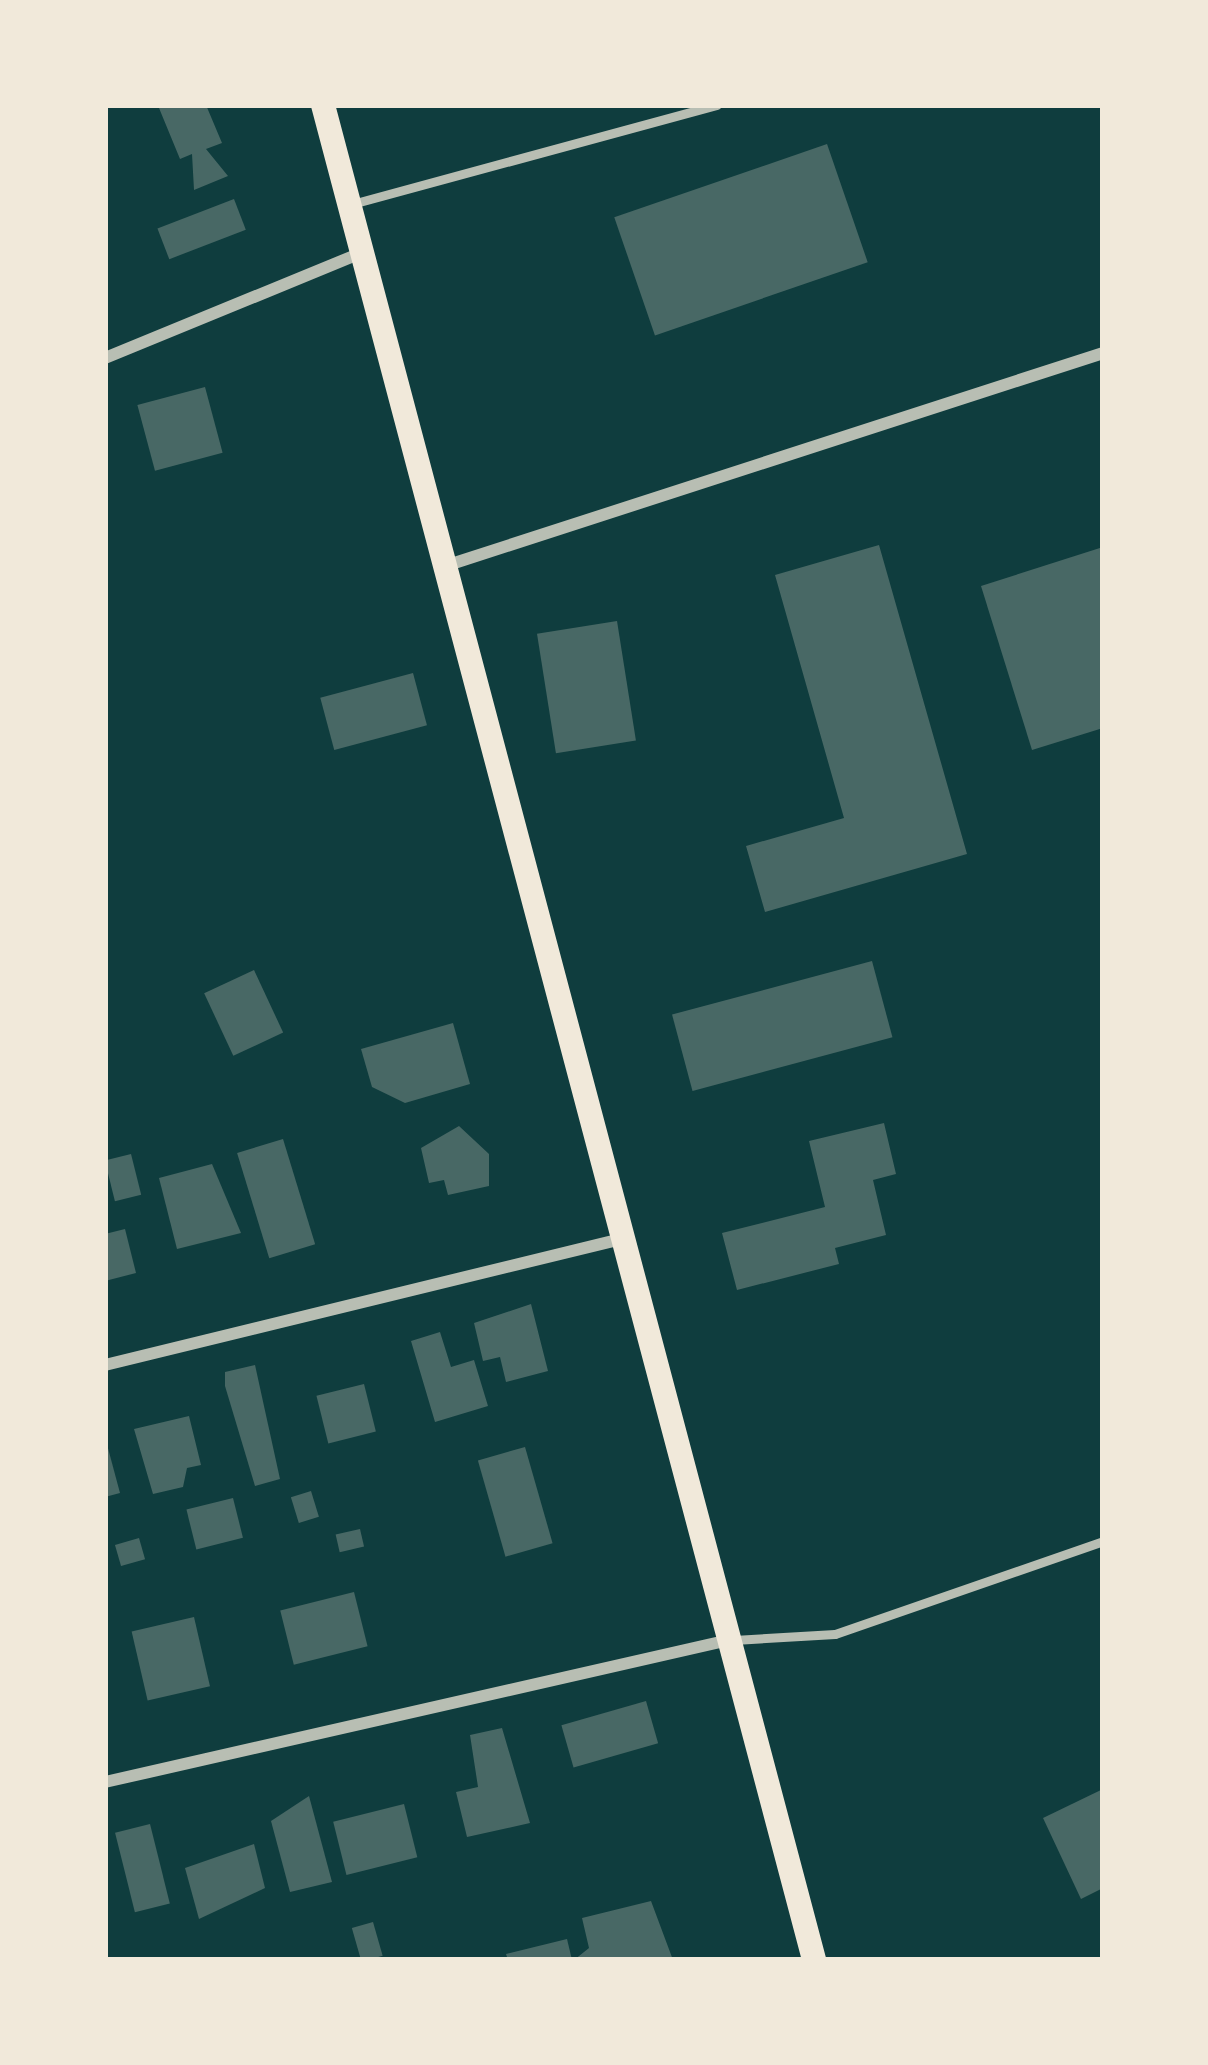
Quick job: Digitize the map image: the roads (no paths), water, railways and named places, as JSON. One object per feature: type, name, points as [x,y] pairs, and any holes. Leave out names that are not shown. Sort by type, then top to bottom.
[{"type":"main road","points":[[323,105],[440,568],[814,1960]]},
{"type":"street","points":[[105,358],[358,254]]},
{"type":"street","points":[[440,568],[1103,352]]},
{"type":"street","points":[[105,1365],[621,1239]]},
{"type":"street","points":[[105,1782],[729,1640]]},
{"type":"lane","points":[[348,205],[717,105]]},
{"type":"lane","points":[[729,1640],[835,1634],[1103,1541]]}]
